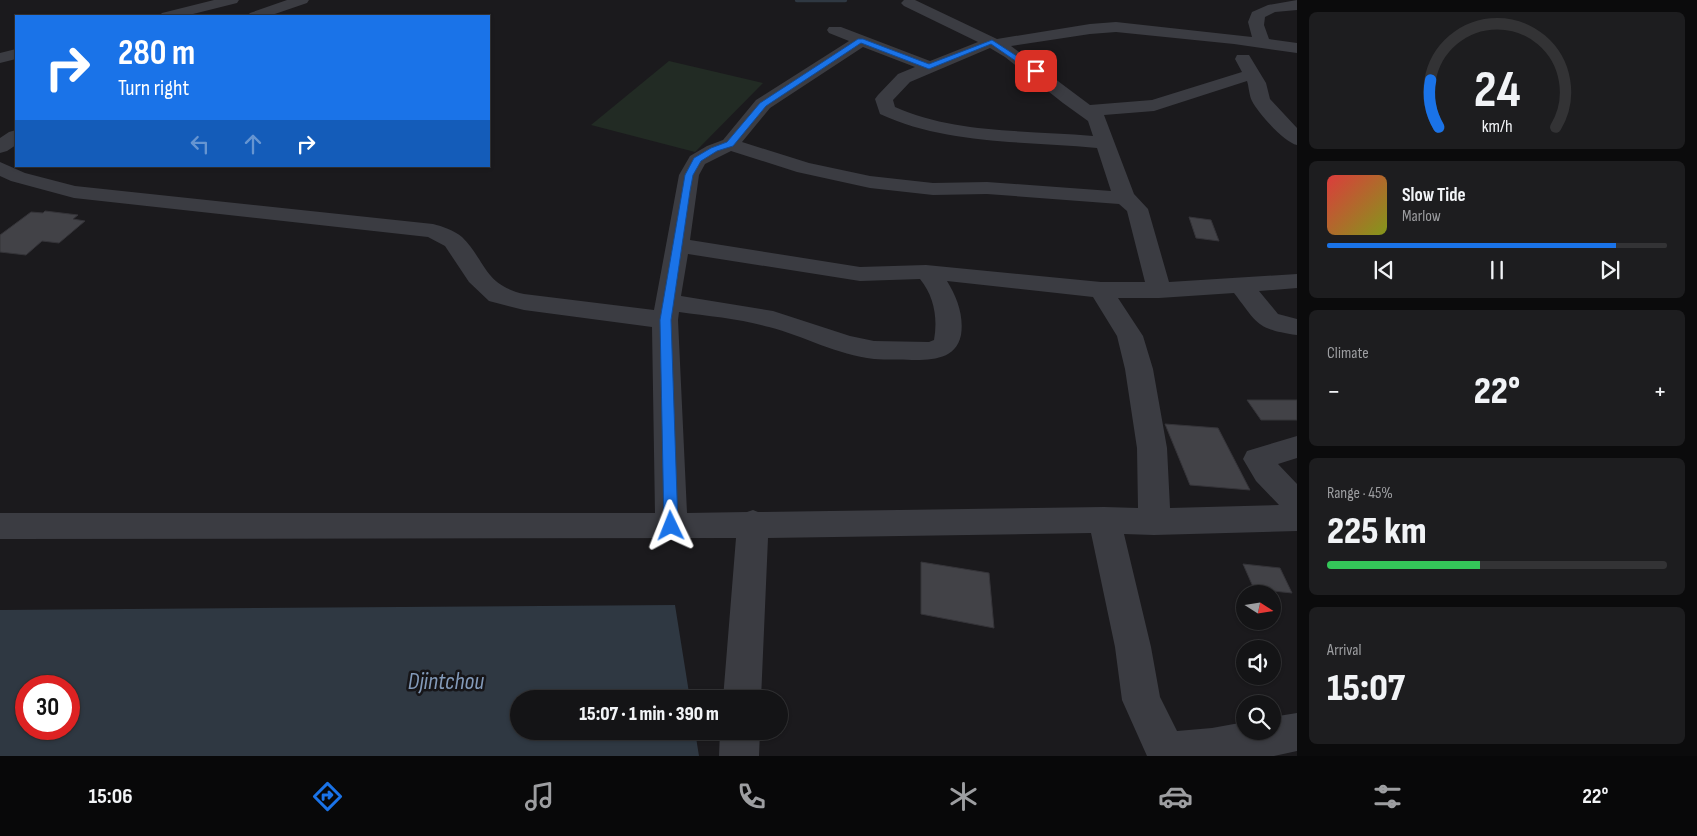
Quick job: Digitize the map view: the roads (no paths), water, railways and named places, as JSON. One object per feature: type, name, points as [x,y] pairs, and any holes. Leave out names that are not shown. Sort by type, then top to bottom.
[{"type":"street","points":[[171,15],[232,0]]},
{"type":"street","points":[[258,15],[302,0]]},
{"type":"street","points":[[909,3],[994,43],[1023,61],[1100,122],[1124,197],[1136,209],[1159,290]]},
{"type":"street","points":[[1262,43],[1256,20],[1261,12],[1261,5],[1297,5]]},
{"type":"street","points":[[1106,144],[988,134],[928,124],[896,115],[887,110],[884,99],[893,87],[904,78],[994,43],[1107,28],[1234,39],[1297,48]]},
{"type":"street","points":[[835,30],[929,67]]},
{"type":"street","points":[[1234,39],[1257,83],[1261,100],[1278,121],[1297,139]]},
{"type":"street","points":[[671,526],[667,311],[689,175],[697,160],[714,150],[730,144],[763,104],[860,40]]},
{"type":"street","points":[[0,58],[15,54]]},
{"type":"street","points":[[1087,111],[1154,104],[1252,74]]},
{"type":"street","points":[[1278,121],[1297,121]]},
{"type":"street","points":[[0,147],[15,137]]},
{"type":"street","points":[[730,144],[804,168],[892,185],[933,189],[987,188],[1110,198],[1124,197]]},
{"type":"street","points":[[0,168],[18,177],[74,192],[433,231],[453,241],[478,277],[498,296],[524,302],[773,319],[846,344],[874,350],[929,351],[941,348],[946,343],[949,329],[944,298],[936,283],[926,272]]},
{"type":"street","points":[[677,245],[860,274],[926,272],[1101,290],[1159,290],[1297,282]]},
{"type":"street","points":[[1240,284],[1269,320],[1276,324],[1297,327]]},
{"type":"street","points":[[1101,290],[1130,336],[1139,369],[1152,448],[1154,522]]},
{"type":"street","points":[[1297,448],[1258,459],[1266,473],[1297,504]]},
{"type":"street","points":[[0,526],[671,526],[753,523],[1104,520],[1154,522],[1297,518]]},
{"type":"street","points":[[1104,520],[1129,628],[1141,700],[1167,754],[1294,736]]},
{"type":"street","points":[[743,690],[753,523]]},
{"type":"street","points":[[739,756],[740,740]]},
{"type":"water","name":"Djintchou","points":[[675,605],[689,690],[510,690],[510,740],[696,740],[699,756],[0,756],[0,610]]},
{"type":"waterway","points":[[797,0],[845,0]]}]
